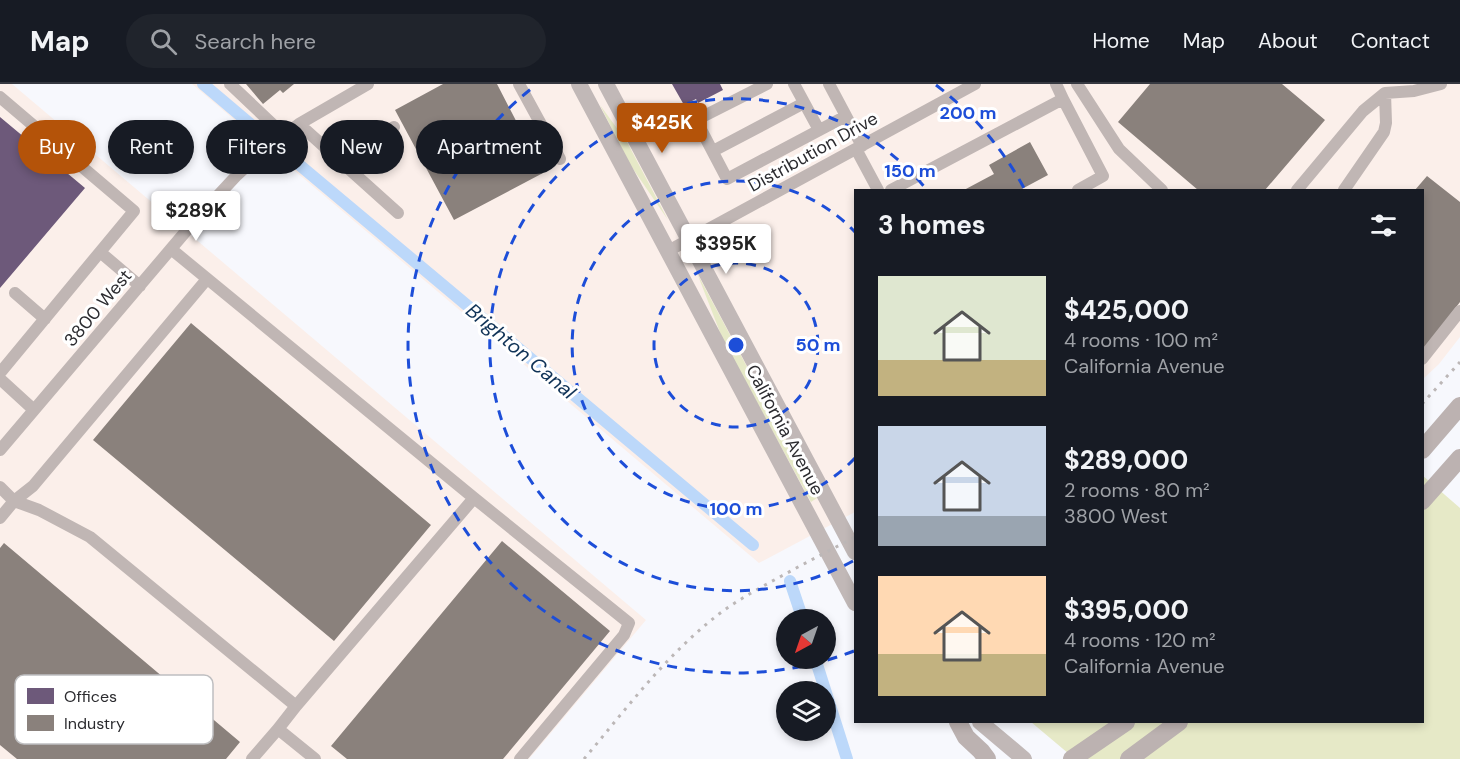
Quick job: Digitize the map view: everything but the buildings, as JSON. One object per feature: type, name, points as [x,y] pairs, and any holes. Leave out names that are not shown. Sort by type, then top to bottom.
[{"type":"highway","points":[[1424,448],[1460,405]]},
{"type":"highway","points":[[1424,499],[1460,458]]},
{"type":"highway","points":[[959,723],[966,737],[987,759]]},
{"type":"highway","points":[[1072,759],[1125,723]]},
{"type":"highway","points":[[1129,759],[1145,752],[1178,723]]},
{"type":"main road","name":"California Avenue","points":[[579,84],[854,601]]},
{"type":"main road","name":"California Avenue","points":[[606,84],[854,550]]},
{"type":"main road","points":[[981,723],[1024,759]]},
{"type":"street","points":[[230,84],[268,120]]},
{"type":"street","name":"3800 West","points":[[306,120],[368,84]]},
{"type":"street","points":[[519,84],[539,120]]},
{"type":"street","points":[[794,84],[819,130]]},
{"type":"street","points":[[829,84],[846,116],[878,189]]},
{"type":"street","name":"Distribution Drive","points":[[668,251],[975,84]]},
{"type":"street","points":[[1056,84],[1103,176],[1080,189]]},
{"type":"street","points":[[1077,84],[1119,149],[1161,189]]},
{"type":"street","points":[[1345,189],[1384,132],[1385,93],[1374,84]]},
{"type":"street","points":[[1298,189],[1364,111],[1385,93],[1414,91],[1441,84]]},
{"type":"street","points":[[760,85],[696,120],[727,179],[846,116]]},
{"type":"street","points":[[0,97],[134,211],[0,373]]},
{"type":"street","points":[[900,188],[1063,99]]},
{"type":"street","points":[[713,151],[804,103]]},
{"type":"street","points":[[308,132],[320,142]]},
{"type":"street","name":"3800 West","points":[[0,450],[198,217],[239,174]]},
{"type":"street","points":[[355,174],[398,213]]},
{"type":"street","points":[[171,249],[628,623],[624,634],[520,759]]},
{"type":"street","points":[[100,252],[140,286]]},
{"type":"street","points":[[0,518],[14,501],[33,486],[207,279]]},
{"type":"street","points":[[15,293],[45,319]]},
{"type":"street","points":[[1424,356],[1460,311]]},
{"type":"street","points":[[0,379],[34,410]]},
{"type":"street","points":[[0,487],[14,501],[39,510],[90,537],[296,706]]},
{"type":"street","points":[[252,759],[474,498]]},
{"type":"street","points":[[278,729],[315,759]]},
{"type":"shaded area","points":[[0,84],[12,84],[55,120],[18,120],[18,174],[96,174],[96,155],[108,165],[108,174],[118,174],[646,620],[529,759],[0,759]]},
{"type":"shaded area","points":[[192,84],[1460,84],[1460,337],[1439,364],[1424,378],[1424,189],[854,189],[854,513],[759,563],[299,174],[308,174],[308,120],[235,120]]},
{"type":"green space","points":[[600,105],[627,142],[668,220],[629,163]]},
{"type":"green space","points":[[697,273],[817,498],[811,502],[723,340]]},
{"type":"green space","points":[[1424,477],[1460,508],[1460,759],[1075,759],[1032,723],[1424,723]]},
{"type":"waterway","name":"Brighton Canal","points":[[203,84],[246,120]]},
{"type":"waterway","name":"Brighton Canal","points":[[308,172],[753,545]]},
{"type":"waterway","name":"Brighton Canal","points":[[790,581],[799,609]]},
{"type":"waterway","name":"Brighton Canal","points":[[818,669],[847,759]]},
{"type":"railway","points":[[1424,402],[1460,362]]},
{"type":"railway","points":[[584,759],[664,664],[719,614],[757,589],[854,538]]}]
